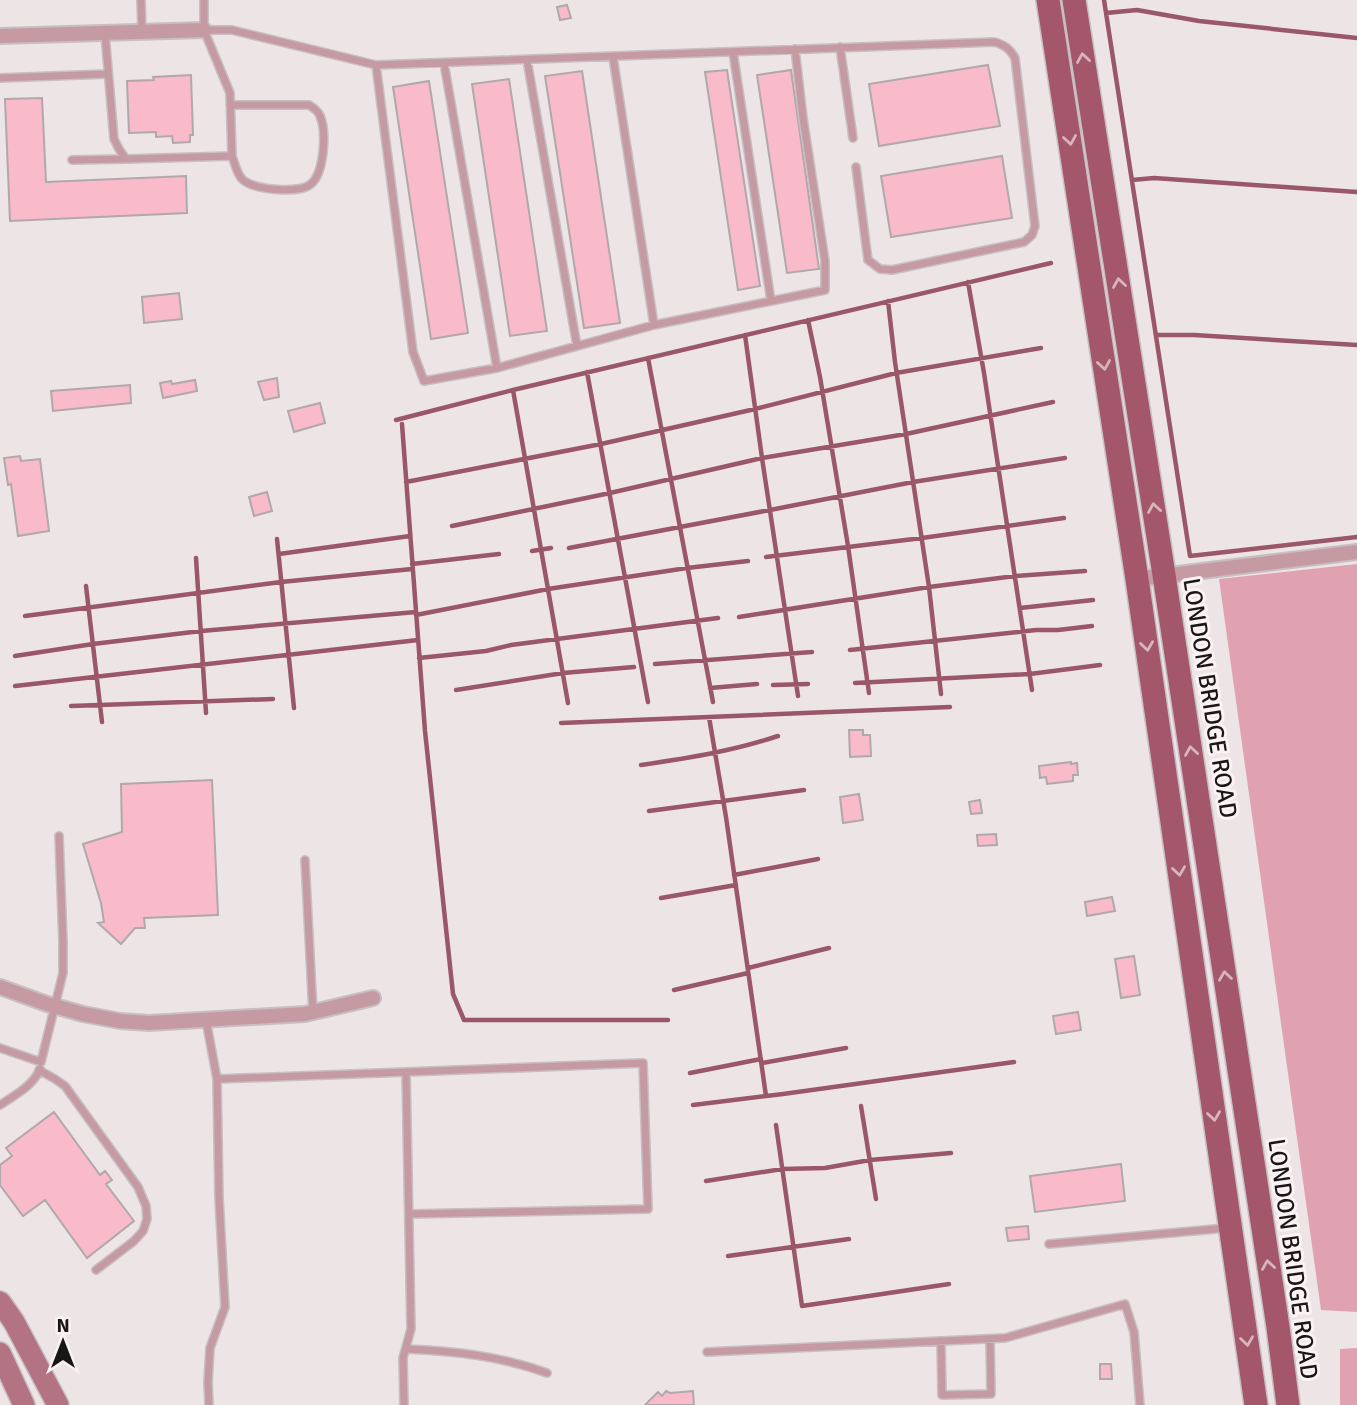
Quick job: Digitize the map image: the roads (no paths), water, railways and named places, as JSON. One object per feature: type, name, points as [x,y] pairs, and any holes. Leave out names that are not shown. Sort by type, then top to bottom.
[{"type":"main road","points":[[1048,0],[1137,579],[1256,1405]]},
{"type":"main road","name":"LONDON BRIDGE ROAD","points":[[1074,0],[1164,575],[1288,1405]]},
{"type":"main road","points":[[1205,1049],[1234,1044]]},
{"type":"main road","points":[[0,1302],[58,1405]]},
{"type":"main road","points":[[0,1353],[24,1405]]},
{"type":"street","points":[[0,36],[204,30]]},
{"type":"street","points":[[1137,579],[1357,552]]},
{"type":"street","points":[[0,987],[83,1014],[149,1023],[305,1014],[373,998]]},
{"type":"lane","points":[[141,0],[142,32]]},
{"type":"lane","points":[[204,0],[204,30],[228,86],[232,156],[240,176],[252,186],[264,188],[303,188],[314,182],[324,142],[321,117],[316,109],[309,105],[230,104]]},
{"type":"lane","points":[[204,30],[232,30],[376,65],[994,42],[1010,50],[1015,58],[1035,226],[1032,235],[1024,242],[891,270],[880,269],[868,260],[856,167]]},
{"type":"lane","points":[[105,33],[114,139],[126,159]]},
{"type":"lane","points":[[840,47],[853,138]]},
{"type":"lane","points":[[376,65],[413,352],[424,382],[496,368],[654,325],[825,290],[825,261],[795,49]]},
{"type":"lane","points":[[733,52],[771,301]]},
{"type":"lane","points":[[613,57],[654,325]]},
{"type":"lane","points":[[527,60],[577,346]]},
{"type":"lane","points":[[444,63],[496,368]]},
{"type":"lane","points":[[0,78],[107,74]]},
{"type":"lane","points":[[72,160],[232,156]]},
{"type":"lane","points":[[0,1105],[28,1086],[40,1066],[63,973],[59,836]]},
{"type":"lane","points":[[305,860],[313,1013]]},
{"type":"lane","points":[[206,1020],[217,1079],[219,1198],[225,1307],[210,1349],[209,1405]]},
{"type":"lane","points":[[0,1048],[40,1066],[65,1086],[138,1187],[146,1206],[147,1219],[143,1231],[134,1241],[96,1269]]},
{"type":"lane","points":[[217,1079],[643,1063],[648,1209],[409,1214]]},
{"type":"lane","points":[[404,1405],[403,1358],[411,1329],[406,1072]]},
{"type":"lane","points":[[1049,1244],[1231,1228]]},
{"type":"lane","points":[[708,1352],[1005,1338],[1125,1304],[1134,1332],[1140,1405]]},
{"type":"lane","points":[[941,1341],[942,1395],[991,1394],[990,1339]]},
{"type":"lane","points":[[406,1349],[493,1358],[547,1373]]},
{"type":"waterway","points":[[1104,0],[1190,556],[1357,537]]},
{"type":"waterway","points":[[1106,13],[1137,10],[1199,21],[1357,38]]},
{"type":"waterway","points":[[1132,180],[1154,178],[1357,192]]},
{"type":"waterway","points":[[513,390],[1051,263]]},
{"type":"waterway","points":[[968,282],[1032,690]]},
{"type":"waterway","points":[[888,301],[929,587],[941,694]]},
{"type":"waterway","points":[[808,320],[848,546],[869,693]]},
{"type":"waterway","points":[[745,335],[798,696]]},
{"type":"waterway","points":[[1156,335],[1357,345]]},
{"type":"waterway","points":[[406,482],[601,444],[896,373],[1041,348]]},
{"type":"waterway","points":[[648,358],[713,702]]},
{"type":"waterway","points":[[587,372],[648,702]]},
{"type":"waterway","points":[[396,420],[513,390],[568,703]]},
{"type":"waterway","points":[[452,526],[762,458],[906,434],[1053,402]]},
{"type":"waterway","points":[[402,424],[425,731],[453,994],[464,1020],[668,1020]]},
{"type":"waterway","points":[[569,548],[913,482],[1065,458]]},
{"type":"waterway","points":[[766,557],[1064,518]]},
{"type":"waterway","points":[[279,554],[410,536]]},
{"type":"waterway","points":[[277,539],[294,708]]},
{"type":"waterway","points":[[532,551],[551,548]]},
{"type":"waterway","points":[[412,564],[499,554]]},
{"type":"waterway","points":[[196,558],[206,713]]},
{"type":"waterway","points":[[416,615],[548,589],[748,561]]},
{"type":"waterway","points":[[25,616],[281,582],[412,569]]},
{"type":"waterway","points":[[739,617],[929,587],[1015,576],[1085,571]]},
{"type":"waterway","points":[[86,586],[102,722]]},
{"type":"waterway","points":[[1020,608],[1093,600]]},
{"type":"waterway","points":[[15,656],[201,631],[416,612]]},
{"type":"waterway","points":[[419,658],[718,618]]},
{"type":"waterway","points":[[850,650],[1092,626]]},
{"type":"waterway","points":[[15,686],[418,640]]},
{"type":"waterway","points":[[655,664],[812,652]]},
{"type":"waterway","points":[[855,683],[1030,674],[1100,665]]},
{"type":"waterway","points":[[456,690],[563,673],[634,667]]},
{"type":"waterway","points":[[710,688],[757,684]]},
{"type":"waterway","points":[[773,685],[808,684]]},
{"type":"waterway","points":[[71,706],[273,699]]},
{"type":"waterway","points":[[561,723],[950,707]]},
{"type":"waterway","points":[[709,717],[766,1096]]},
{"type":"waterway","points":[[641,765],[728,750],[778,736]]},
{"type":"waterway","points":[[649,811],[804,790]]},
{"type":"waterway","points":[[734,875],[818,859]]},
{"type":"waterway","points":[[661,898],[736,885]]},
{"type":"waterway","points":[[748,968],[829,948]]},
{"type":"waterway","points":[[674,990],[748,973]]},
{"type":"waterway","points":[[762,1063],[846,1048]]},
{"type":"waterway","points":[[690,1073],[761,1059]]},
{"type":"waterway","points":[[693,1105],[1014,1062]]},
{"type":"waterway","points":[[861,1106],[876,1199]]},
{"type":"waterway","points":[[776,1125],[802,1306],[949,1284]]},
{"type":"waterway","points":[[706,1181],[782,1169],[825,1168],[870,1160],[951,1153]]},
{"type":"waterway","points":[[728,1256],[849,1239]]}]
